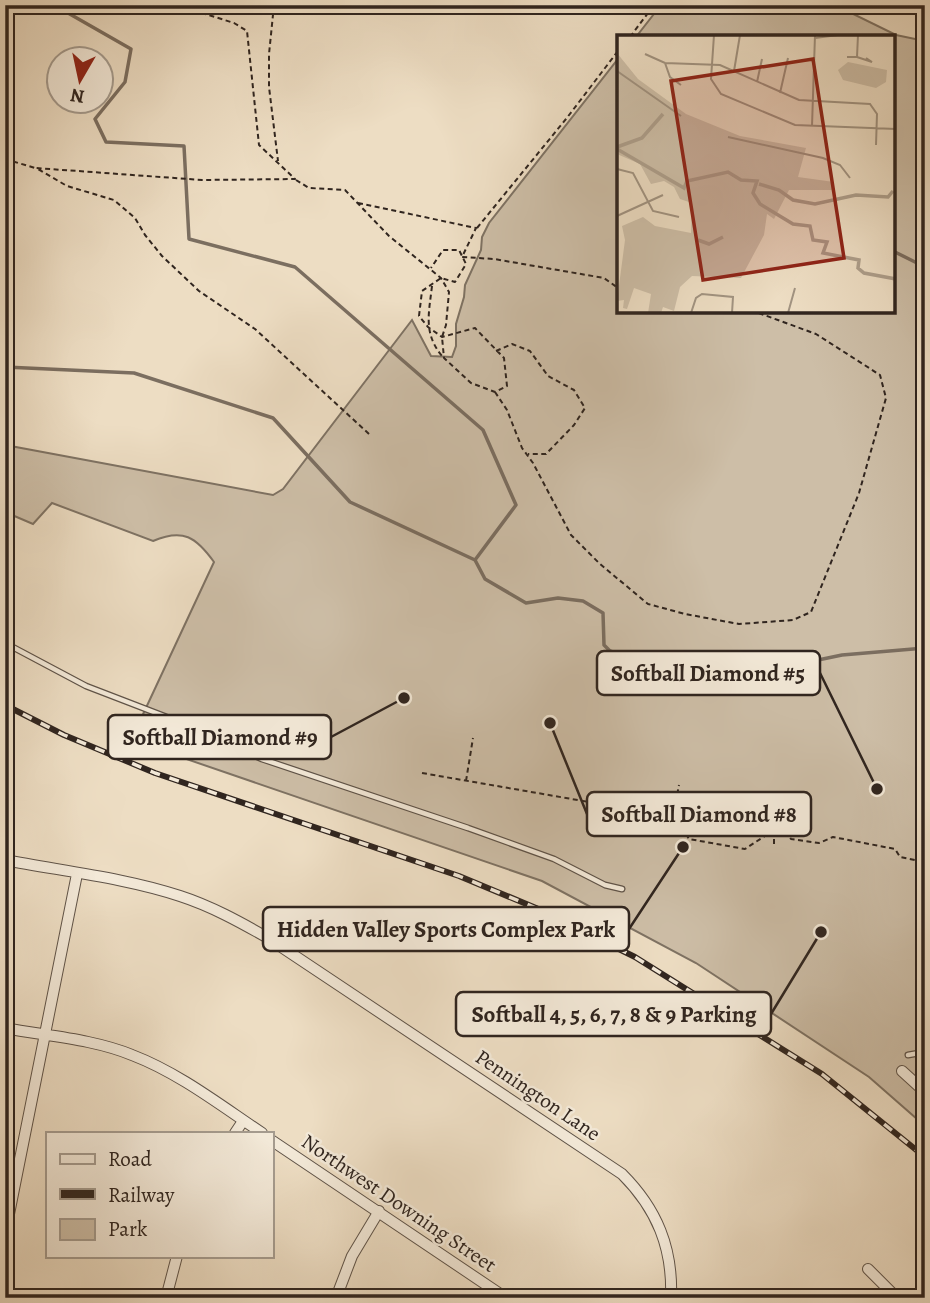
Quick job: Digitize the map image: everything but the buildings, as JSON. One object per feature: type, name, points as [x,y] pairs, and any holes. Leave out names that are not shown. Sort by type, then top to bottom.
[{"type":"street","name":"Pennington Lane","points":[[5,860],[181,896],[245,925],[622,1174],[634,1186],[657,1219],[671,1265],[671,1298]]},
{"type":"street","points":[[5,1234],[77,874]]},
{"type":"street","points":[[5,1028],[107,1047],[142,1059],[166,1069],[260,1132]]},
{"type":"street","points":[[902,1071],[925,1092]]},
{"type":"street","points":[[236,1132],[243,1121]]},
{"type":"street","name":"Northwest Downing Street","points":[[273,1141],[506,1298]]},
{"type":"street","points":[[336,1298],[352,1256],[379,1212]]},
{"type":"street","points":[[166,1298],[176,1258]]},
{"type":"street","points":[[868,1269],[897,1298]]},
{"type":"lane","points":[[5,643],[86,686],[164,716],[262,759],[554,859],[604,885],[622,889]]},
{"type":"lane","points":[[908,1055],[925,1052]]},
{"type":"path","points":[[177,5],[234,23],[247,31],[259,145],[295,179],[309,188],[345,190],[389,236],[442,278],[449,292],[446,325],[442,337],[444,358]]},
{"type":"path","points":[[274,5],[269,87],[278,162]]},
{"type":"path","points":[[632,35],[654,5]]},
{"type":"path","points":[[462,257],[476,229],[566,120],[617,52]]},
{"type":"path","points":[[5,159],[36,168],[202,180],[295,179]]},
{"type":"path","points":[[36,168],[67,186],[114,200],[135,218],[162,256],[199,291],[255,330],[369,434]]},
{"type":"path","points":[[357,202],[476,229]]},
{"type":"path","points":[[431,268],[443,250],[459,250],[466,264],[455,282],[442,278]]},
{"type":"path","points":[[462,257],[494,259],[604,278],[617,287]]},
{"type":"path","points":[[442,278],[422,291],[419,316],[442,337]]},
{"type":"path","points":[[432,285],[428,327],[432,344],[471,383],[495,392],[571,534],[600,564],[648,604],[739,624],[793,620],[811,612],[859,493],[886,398],[880,375],[816,334],[759,313]]},
{"type":"path","points":[[442,337],[475,328],[504,358],[507,386],[495,392]]},
{"type":"path","points":[[496,351],[512,344],[530,351],[548,376],[575,390],[585,408],[574,425],[546,454],[527,454]]},
{"type":"path","points":[[466,781],[473,738]]},
{"type":"path","points":[[422,773],[664,816],[673,812]]},
{"type":"path","points":[[679,785],[673,812],[689,839],[745,849],[774,830]]},
{"type":"path","points":[[774,802],[774,844]]},
{"type":"path","points":[[774,824],[783,827],[791,839],[819,843],[832,838],[895,849],[900,857],[925,862]]},
{"type":"green space","points":[[661,5],[835,5],[896,35],[925,41],[925,463],[917,507],[925,511],[925,1126],[869,1077],[696,963],[542,881],[131,740],[214,562],[201,546],[188,537],[173,535],[153,541],[52,503],[33,524],[5,512],[5,445],[273,495],[283,489],[412,320],[431,356],[452,357],[465,285],[481,250],[482,237],[489,223],[617,60],[617,313],[895,313],[895,35],[638,35]]},
{"type":"waterway","points":[[54,5],[131,49],[125,82],[95,119],[106,142],[184,146],[189,239],[295,267],[483,430],[516,505],[475,560],[485,579],[526,603],[558,598],[583,601],[603,613],[604,645],[610,651],[657,668],[756,668],[799,664],[842,655],[925,648]]},
{"type":"waterway","points":[[895,252],[917,263]]},
{"type":"waterway","points":[[5,367],[134,373],[273,418],[350,502],[475,560]]},
{"type":"railway","points":[[5,705],[64,735],[155,773],[459,876],[536,908],[635,957],[822,1074],[925,1157]]},
{"type":"place","name":"Softball Diamond #9","points":[[404,698]]},
{"type":"place","name":"Softball Diamond #8","points":[[550,723]]},
{"type":"place","name":"Softball Diamond #5","points":[[877,789]]},
{"type":"place","name":"Hidden Valley Sports Complex Park","points":[[683,847]]},
{"type":"place","name":"Softball 4, 5, 6, 7, 8 & 9 Parking","points":[[821,932]]}]
